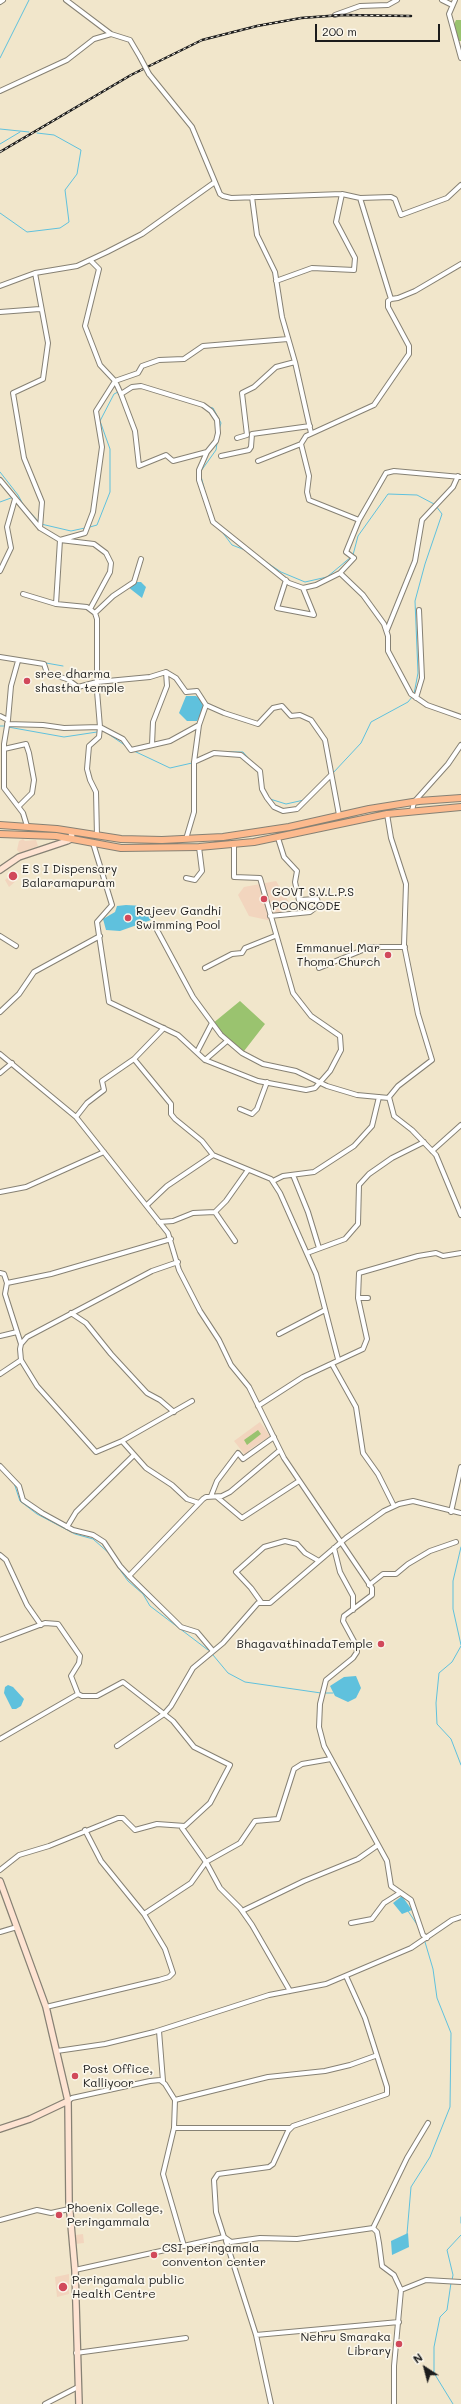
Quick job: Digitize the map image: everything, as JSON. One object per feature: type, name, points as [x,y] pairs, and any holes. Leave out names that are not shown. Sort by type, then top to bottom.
[{"type":"main road","points":[[0,825],[28,826],[121,839],[186,839],[254,834],[339,815],[414,802],[461,798]]},
{"type":"main road","points":[[0,834],[71,839],[121,848],[199,847],[278,838],[387,814],[461,807]]},
{"type":"main road","points":[[71,839],[72,832]]},
{"type":"main road","points":[[0,870],[20,857],[71,839]]},
{"type":"main road","points":[[0,1881],[46,2007],[68,2101],[69,2209],[75,2270],[76,2353],[79,2404]]},
{"type":"main road","points":[[0,2129],[30,2119],[68,2101]]},
{"type":"street","points":[[66,0],[111,34],[130,40],[149,74],[192,127],[220,194],[223,196],[252,197],[342,194],[360,198],[391,197],[395,199],[401,215],[447,198],[461,185]]},
{"type":"street","points":[[335,15],[360,6],[388,5],[397,0]]},
{"type":"street","points":[[442,0],[452,5]]},
{"type":"street","points":[[455,0],[449,14],[461,58]]},
{"type":"street","points":[[0,91],[67,60],[94,39],[111,34]]},
{"type":"street","points":[[0,286],[35,273],[77,266],[90,260],[142,234],[215,182]]},
{"type":"street","points":[[276,281],[312,268],[354,270],[355,258],[336,222],[342,194]]},
{"type":"street","points":[[252,197],[257,235],[273,267],[282,317],[295,362],[311,433]]},
{"type":"street","points":[[360,198],[391,299]]},
{"type":"street","points":[[90,260],[99,269],[85,326],[100,365],[115,381],[122,394],[135,431],[140,466],[166,455],[174,461],[207,452]]},
{"type":"street","points":[[359,520],[309,500],[307,492],[309,476],[301,444],[304,437],[311,433],[374,405],[409,354],[409,346],[388,307],[388,301],[415,291],[461,264]]},
{"type":"street","points":[[35,273],[40,309],[48,343],[43,379],[13,393],[24,458],[42,502],[40,527]]},
{"type":"street","points":[[0,312],[40,309]]},
{"type":"street","points":[[60,540],[85,533],[93,512],[102,447],[96,411],[115,381],[138,373],[142,366],[159,360],[184,359],[202,346],[288,339]]},
{"type":"street","points":[[237,438],[247,435],[242,393],[254,387],[276,367],[295,362]]},
{"type":"street","points":[[122,394],[132,387],[141,386],[203,406],[211,411],[217,420],[216,441],[207,452],[199,470],[199,480],[213,522],[286,580],[303,588],[316,585],[340,572],[354,558],[346,552],[359,520],[386,473],[394,471],[460,477],[453,487],[422,520],[415,561],[387,630],[388,651],[411,694],[427,705],[461,717]]},
{"type":"street","points":[[221,456],[249,450],[251,447],[252,434],[310,426]]},
{"type":"street","points":[[258,461],[301,444]]},
{"type":"street","points":[[0,480],[40,527],[60,540],[94,544],[106,553],[111,563],[107,581],[90,609]]},
{"type":"street","points":[[0,571],[11,548],[7,526],[15,499]]},
{"type":"street","points":[[56,604],[60,540]]},
{"type":"street","points":[[95,613],[113,596],[134,582],[141,559]]},
{"type":"street","points":[[340,572],[371,604],[387,630]]},
{"type":"street","points":[[286,580],[277,608],[314,615],[303,588]]},
{"type":"street","points":[[23,594],[56,604],[90,609],[95,613],[97,619],[97,682],[100,730],[99,737],[89,746],[87,769],[90,780],[96,792],[97,836]]},
{"type":"street","points":[[416,698],[422,678],[419,610]]},
{"type":"street","points":[[0,657],[44,664],[47,673],[67,679],[78,687],[97,682],[150,677],[166,672],[176,678],[186,692],[197,691],[206,705],[224,713],[258,724],[273,708],[282,706],[292,716],[307,717],[325,740],[339,815]]},
{"type":"street","points":[[18,661],[11,686],[8,722],[2,759],[2,789],[19,806],[28,826]]},
{"type":"street","points":[[152,745],[153,722],[167,686],[166,672]]},
{"type":"street","points":[[186,839],[194,812],[194,762],[200,729],[199,725],[206,705]]},
{"type":"street","points":[[0,716],[8,722],[100,730],[123,739],[131,750],[170,741],[199,725]]},
{"type":"street","points":[[4,749],[26,744],[29,753],[34,780],[32,793],[19,806]]},
{"type":"street","points":[[412,811],[414,802],[431,780],[448,764],[461,745]]},
{"type":"street","points":[[194,762],[214,753],[241,755],[260,771],[262,789],[267,798],[274,807],[283,811],[296,809],[331,775]]},
{"type":"street","points":[[387,814],[391,838],[406,884],[405,948],[418,1014],[432,1060],[398,1086],[389,1098]]},
{"type":"street","points":[[270,916],[310,912],[319,905],[317,899],[299,900],[295,882],[297,872],[284,857],[278,838]]},
{"type":"street","points":[[93,843],[112,905],[97,922],[108,1002],[178,1034],[205,1060],[267,1082],[306,1090],[315,1088],[330,1071],[341,1050],[340,1036],[311,1016],[293,993],[275,936],[260,878],[234,877],[234,844]]},
{"type":"street","points":[[186,878],[196,880],[202,871],[199,847]]},
{"type":"street","points":[[157,930],[193,997],[227,1041],[242,1053],[263,1064],[296,1070],[321,1082],[357,1095],[389,1098]]},
{"type":"street","points":[[0,936],[16,946]]},
{"type":"street","points":[[0,1012],[19,994],[34,972],[100,936]]},
{"type":"street","points":[[205,968],[232,954],[242,953],[245,948],[275,936]]},
{"type":"street","points":[[319,968],[370,947],[405,948]]},
{"type":"street","points":[[197,1052],[212,1023]]},
{"type":"street","points":[[76,1117],[87,1103],[104,1090],[102,1081],[134,1059],[164,1028]]},
{"type":"street","points":[[205,1060],[227,1041]]},
{"type":"street","points":[[0,1054],[76,1117],[147,1205],[171,1239],[186,1286],[200,1311],[231,1365],[249,1387],[280,1450],[369,1585],[372,1595],[346,1614],[343,1621],[356,1645],[356,1655],[326,1680],[320,1704],[319,1727],[324,1746],[387,1861],[392,1886],[411,1900],[423,1935],[426,1938]]},
{"type":"street","points":[[134,1059],[171,1104],[171,1114],[175,1120],[202,1141],[213,1155],[248,1170],[267,1176],[273,1181],[316,1274],[338,1359]]},
{"type":"street","points":[[0,1073],[12,1063]]},
{"type":"street","points":[[240,1109],[252,1114],[257,1109],[267,1082]]},
{"type":"street","points":[[273,1181],[293,1175],[314,1172],[354,1146],[372,1126],[380,1097]]},
{"type":"street","points":[[389,1098],[394,1116],[424,1142],[436,1155],[461,1215]]},
{"type":"street","points":[[432,1151],[461,1125]]},
{"type":"street","points":[[307,1253],[345,1239],[358,1224],[359,1185],[368,1174],[392,1158],[424,1142]]},
{"type":"street","points":[[0,1192],[26,1187],[104,1152]]},
{"type":"street","points":[[147,1205],[168,1186],[213,1155]]},
{"type":"street","points":[[158,1222],[172,1220],[192,1213],[215,1212],[226,1201],[248,1170]]},
{"type":"street","points":[[293,1175],[308,1212],[319,1248]]},
{"type":"street","points":[[215,1212],[235,1241]]},
{"type":"street","points":[[7,1283],[51,1274],[171,1239]]},
{"type":"street","points":[[258,1406],[303,1377],[332,1364],[338,1359],[361,1350],[367,1343],[358,1298],[359,1273],[418,1256],[436,1253],[443,1256],[461,1253]]},
{"type":"street","points":[[21,1344],[27,1337],[71,1313],[152,1271],[178,1262]]},
{"type":"street","points":[[0,1273],[4,1274],[7,1283],[5,1294],[21,1344],[21,1360],[37,1386],[94,1451],[99,1452],[122,1441],[192,1401]]},
{"type":"street","points":[[358,1298],[368,1298]]},
{"type":"street","points":[[279,1334],[325,1310]]},
{"type":"street","points":[[71,1313],[86,1323],[146,1393],[160,1400],[174,1412]]},
{"type":"street","points":[[0,1336],[17,1332]]},
{"type":"street","points":[[0,1374],[21,1360]]},
{"type":"street","points":[[332,1364],[356,1407],[363,1453],[378,1474],[394,1506]]},
{"type":"street","points":[[211,1496],[216,1481],[238,1453],[243,1459],[274,1438]]},
{"type":"street","points":[[122,1441],[146,1468],[172,1485],[187,1498],[199,1503]]},
{"type":"street","points":[[129,1576],[206,1496],[217,1497],[230,1492],[280,1450]]},
{"type":"street","points":[[67,1527],[76,1512],[134,1454]]},
{"type":"street","points":[[0,1466],[18,1486],[23,1500],[67,1527],[94,1535],[104,1542],[120,1566],[129,1576],[181,1627],[196,1632],[213,1651]]},
{"type":"street","points":[[451,1512],[461,1467]]},
{"type":"street","points":[[217,1497],[242,1518],[299,1480]]},
{"type":"street","points":[[261,1602],[270,1603],[334,1548],[384,1511],[394,1506],[413,1501],[451,1512],[461,1513]]},
{"type":"street","points":[[261,1602],[252,1588],[236,1572],[264,1547],[285,1541],[297,1544],[305,1553],[319,1562]]},
{"type":"street","points":[[369,1585],[383,1574],[396,1574],[408,1564],[430,1551],[456,1542]]},
{"type":"street","points":[[334,1548],[340,1572],[353,1596],[353,1608]]},
{"type":"street","points":[[0,1555],[6,1560],[27,1605],[41,1625]]},
{"type":"street","points":[[117,1746],[164,1714],[171,1706],[193,1668],[213,1651],[261,1602]]},
{"type":"street","points":[[0,1640],[51,1622],[58,1624],[78,1652],[79,1663],[71,1676],[78,1694],[82,1696],[97,1696],[121,1682],[164,1714],[179,1728],[194,1747],[230,1765],[210,1803],[182,1828]]},
{"type":"street","points":[[0,1739],[78,1694]]},
{"type":"street","points":[[144,1914],[191,1883],[206,1862],[240,1843],[256,1820],[278,1819],[294,1769],[302,1764],[331,1759]]},
{"type":"street","points":[[0,1870],[19,1854],[49,1846],[120,1817],[135,1830],[157,1824],[182,1828],[206,1862],[220,1888],[242,1911],[290,1991]]},
{"type":"street","points":[[46,2007],[171,1976],[172,1971],[165,1949],[144,1914],[101,1861],[85,1830]]},
{"type":"street","points":[[242,1911],[304,1881],[358,1859],[378,1845]]},
{"type":"street","points":[[351,1924],[372,1918],[384,1902],[400,1893]]},
{"type":"street","points":[[57,2051],[105,2044],[159,2031],[265,1996],[317,1986],[346,1976],[411,1948],[452,1920],[461,1917]]},
{"type":"street","points":[[0,1932],[18,1927]]},
{"type":"street","points":[[174,2128],[290,2128],[387,2094],[387,2087],[375,2056],[365,2018],[346,1976]]},
{"type":"street","points":[[159,2031],[163,2081],[175,2100],[174,2128],[163,2174],[184,2246]]},
{"type":"street","points":[[175,2100],[268,2077],[331,2069],[375,2056]]},
{"type":"street","points":[[68,2101],[72,2098],[150,2080],[163,2081]]},
{"type":"street","points":[[373,2228],[407,2158],[428,2123]]},
{"type":"street","points":[[270,2404],[256,2335],[216,2212],[215,2177],[222,2172],[265,2169],[271,2166],[290,2128]]},
{"type":"street","points":[[0,2220],[37,2210],[51,2212],[69,2209]]},
{"type":"street","points":[[75,2270],[184,2246],[225,2239],[260,2238],[297,2240],[373,2228]]},
{"type":"street","points":[[373,2228],[377,2232],[382,2266],[394,2275],[401,2290],[394,2366],[394,2404]]},
{"type":"street","points":[[401,2290],[426,2280],[461,2282]]},
{"type":"street","points":[[256,2335],[399,2322]]},
{"type":"street","points":[[76,2353],[186,2338]]},
{"type":"street","points":[[45,2404],[78,2387]]},
{"type":"shaded area","points":[[23,839],[25,841],[36,840],[38,846],[20,853],[17,850],[19,841]]},
{"type":"shaded area","name":"E S I Dispensary Balaramapuram","points":[[14,872],[17,880],[9,887],[5,880]]},
{"type":"shaded area","name":"GOVT S.V.L.P.S POONCODE","points":[[276,881],[290,904],[272,921],[249,916],[238,895],[244,887]]},
{"type":"shaded area","points":[[260,1422],[270,1436],[249,1450],[250,1452],[245,1455],[234,1441]]},
{"type":"shaded area","points":[[83,2234],[84,2243],[75,2244],[76,2235]]},
{"type":"shaded area","name":"Peringamala public Health Centre","points":[[69,2274],[69,2294],[57,2297],[55,2277]]},
{"type":"green space","points":[[456,20],[461,20],[461,41],[457,41],[453,27]]},
{"type":"green space","points":[[240,1001],[265,1024],[241,1055],[219,1035],[212,1024]]},
{"type":"green space","points":[[258,1430],[261,1434],[247,1445],[244,1440]]},
{"type":"water","points":[[133,582],[141,582],[146,587],[142,598],[128,587]]},
{"type":"water","points":[[186,696],[196,696],[200,699],[204,708],[197,721],[187,721],[179,713]]},
{"type":"water","name":"Rajeev Gandhi Swimming Pool","points":[[117,906],[143,906],[151,920],[120,931],[106,930],[103,919],[115,912]]},
{"type":"water","points":[[356,1676],[361,1688],[356,1698],[348,1702],[335,1696],[330,1686],[344,1677]]},
{"type":"water","points":[[8,1685],[13,1687],[24,1699],[21,1706],[16,1709],[12,1709],[4,1693],[5,1687]]},
{"type":"water","points":[[402,1896],[412,1910],[402,1914],[393,1903]]},
{"type":"water","points":[[408,2233],[409,2247],[392,2255],[391,2241]]},
{"type":"waterway","points":[[0,58],[29,0]]},
{"type":"waterway","points":[[0,129],[29,132]]},
{"type":"waterway","points":[[0,144],[20,132]]},
{"type":"waterway","points":[[0,213],[27,232],[60,228],[69,222],[65,190],[77,174],[81,150],[54,135],[37,133]]},
{"type":"waterway","points":[[90,527],[97,525],[110,492],[110,449],[100,421],[114,394],[118,392]]},
{"type":"waterway","points":[[208,407],[213,408],[221,423],[219,430]]},
{"type":"waterway","points":[[201,471],[216,450],[217,443]]},
{"type":"waterway","points":[[0,472],[18,495],[24,506]]},
{"type":"waterway","points":[[201,476],[206,496]]},
{"type":"waterway","points":[[353,555],[358,536],[388,494],[417,495],[434,504]]},
{"type":"waterway","points":[[0,502],[11,498]]},
{"type":"waterway","points":[[414,694],[418,673],[415,601],[425,564],[442,514],[436,506]]},
{"type":"waterway","points":[[26,508],[39,522]]},
{"type":"waterway","points":[[41,524],[71,531],[85,528]]},
{"type":"waterway","points":[[223,533],[232,545],[245,550]]},
{"type":"waterway","points":[[263,560],[281,572],[305,582],[327,577],[351,557]]},
{"type":"waterway","points":[[46,663],[63,666]]},
{"type":"waterway","points":[[333,773],[361,743],[371,722],[408,702],[412,697]]},
{"type":"waterway","points":[[8,727],[64,737],[97,732]]},
{"type":"waterway","points":[[107,733],[126,746]]},
{"type":"waterway","points":[[134,751],[170,768],[192,763]]},
{"type":"waterway","points":[[227,752],[243,752],[249,759]]},
{"type":"waterway","points":[[270,799],[286,804],[304,800]]},
{"type":"waterway","points":[[14,1483],[20,1501],[37,1514],[75,1534],[93,1539],[110,1554]]},
{"type":"waterway","points":[[461,1547],[453,1581],[453,1609],[461,1645]]},
{"type":"waterway","points":[[118,1567],[128,1581],[143,1594],[150,1606],[208,1650]]},
{"type":"waterway","points":[[461,1646],[452,1662],[439,1673],[436,1703],[437,1724],[451,1739],[461,1765]]},
{"type":"waterway","points":[[213,1655],[228,1673],[245,1682],[321,1693]]},
{"type":"waterway","points":[[324,1693],[333,1693]]},
{"type":"waterway","points":[[408,1911],[418,1926]]},
{"type":"waterway","points":[[407,2234],[411,2187],[430,2157],[450,2107],[451,2033],[437,1998],[433,1969],[425,1942]]},
{"type":"waterway","points":[[461,2217],[461,2223]]},
{"type":"waterway","points":[[452,2280],[453,2275],[447,2250],[461,2235]]},
{"type":"waterway","points":[[451,2283],[447,2310],[440,2317],[434,2347],[434,2373],[453,2404]]},
{"type":"railway","points":[[0,152],[131,75],[202,40],[257,26],[301,18],[342,15],[411,16]]},
{"type":"place","name":"sree dharma shastha temple","points":[[27,681]]},
{"type":"place","name":"E S I Dispensary Balaramapuram","points":[[13,876]]},
{"type":"place","name":"GOVT S.V.L.P.S POONCODE","points":[[264,899]]},
{"type":"place","name":"Rajeev Gandhi Swimming Pool","points":[[128,918]]},
{"type":"place","name":"Emmanuel Mar Thoma Church","points":[[388,955]]},
{"type":"place","name":"BhagavathinadaTemple","points":[[381,1644]]},
{"type":"place","name":"Post Office, Kalliyoor","points":[[75,2076]]},
{"type":"place","name":"Phoenix College, Peringammala","points":[[59,2215]]},
{"type":"place","name":"CSI peringamala conventon center","points":[[154,2255]]},
{"type":"place","name":"Peringamala public Health Centre","points":[[63,2287]]},
{"type":"place","name":"Nehru Smaraka Library","points":[[399,2344]]}]
